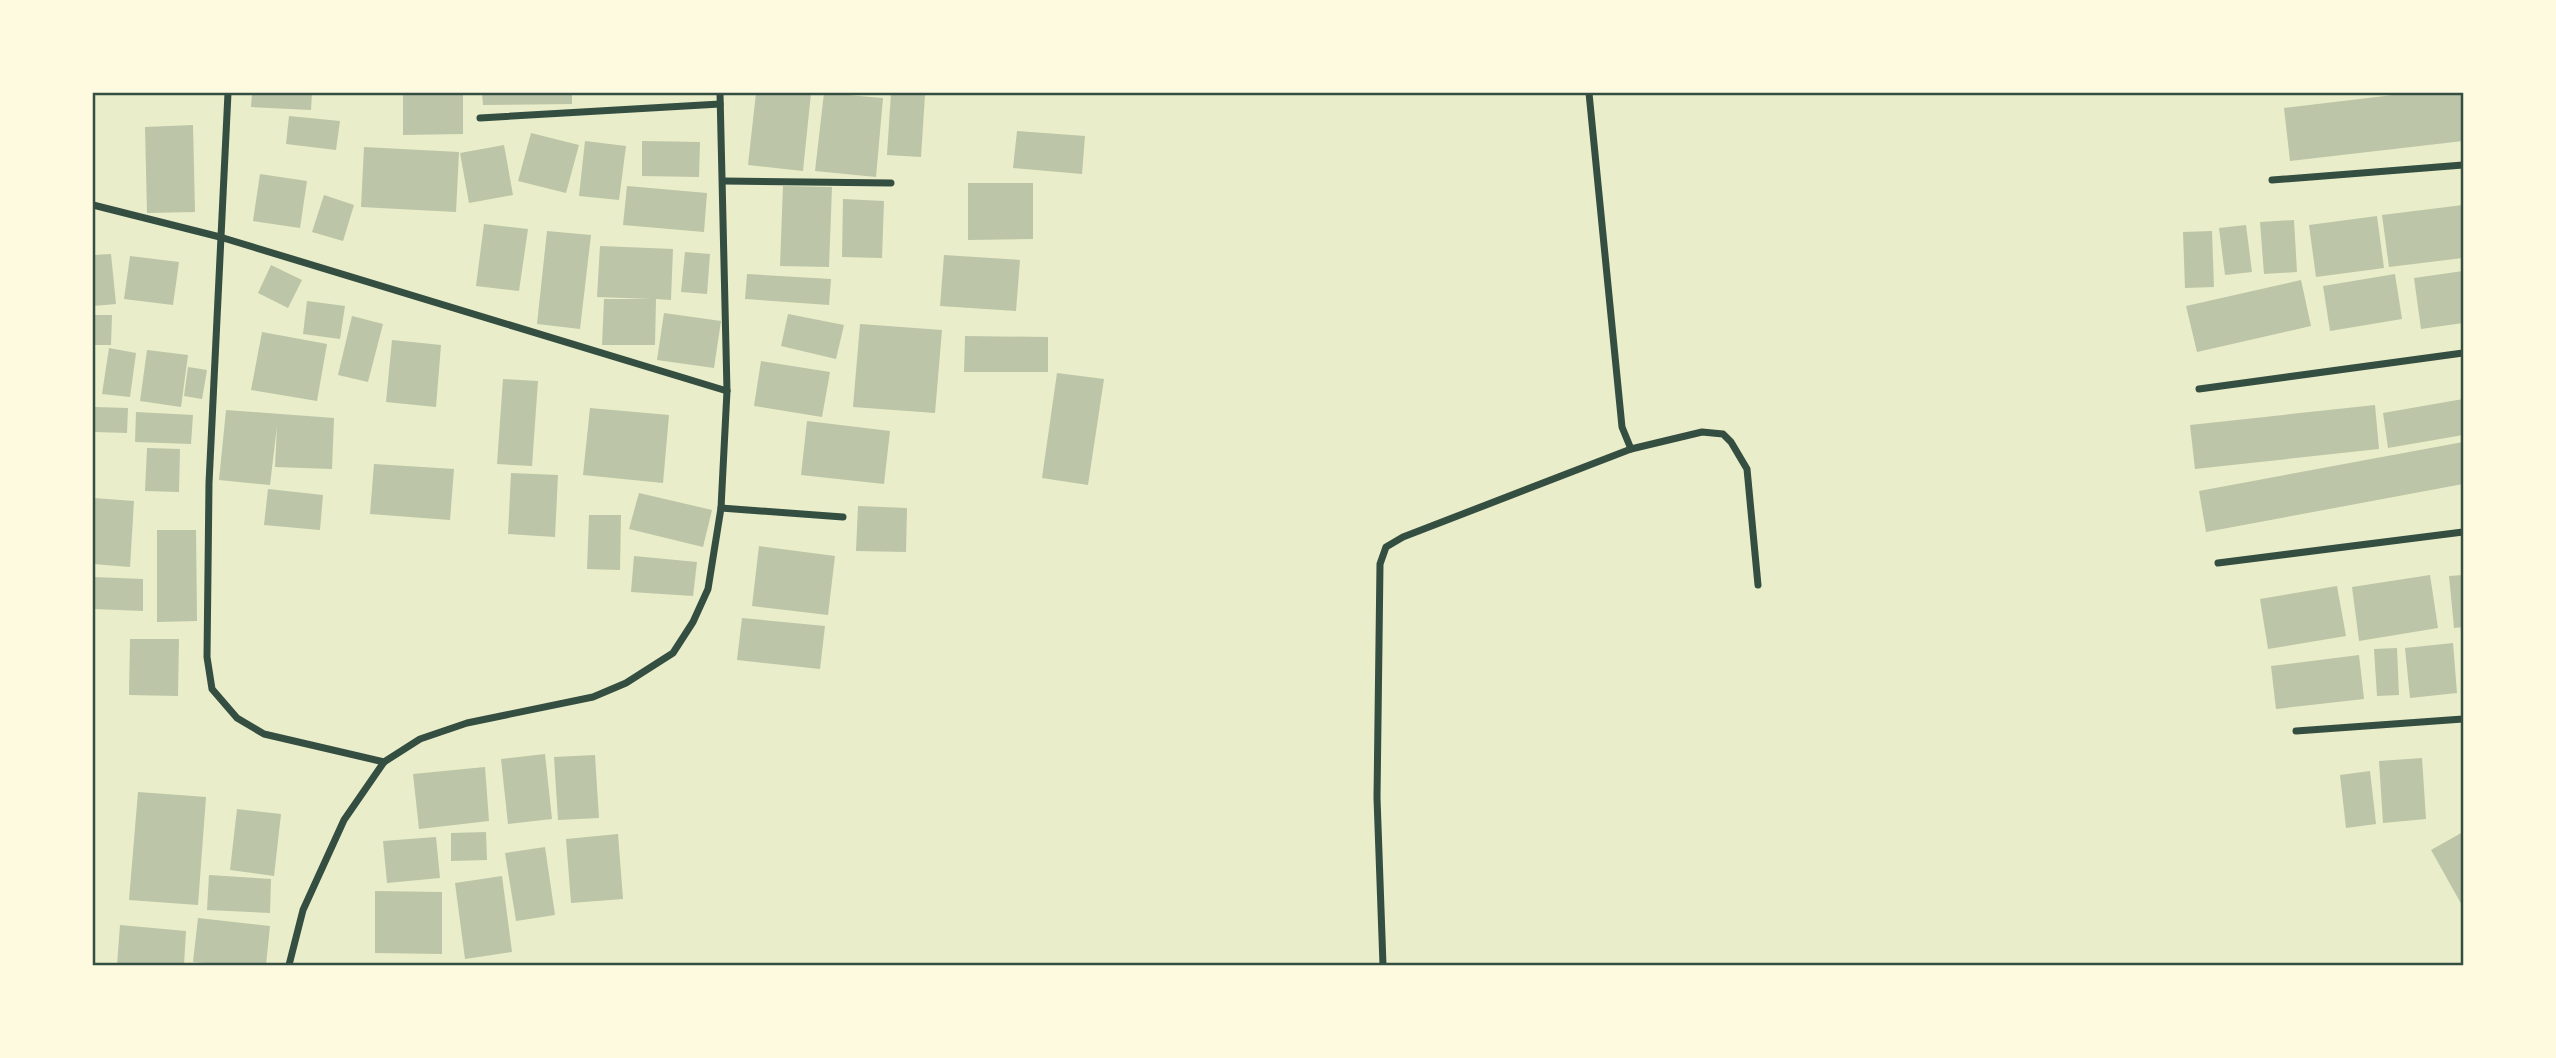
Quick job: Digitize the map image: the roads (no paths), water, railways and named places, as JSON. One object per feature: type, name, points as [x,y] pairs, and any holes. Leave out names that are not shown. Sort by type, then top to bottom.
[{"type":"street","points":[[228,93],[209,484],[208,657],[212,689],[237,718],[264,734],[384,762]]},
{"type":"street","points":[[289,965],[303,910],[338,831],[384,762],[420,739],[467,723],[593,697],[626,683],[673,653],[693,622],[708,589],[721,508],[727,391],[720,93]]},
{"type":"street","points":[[1589,93],[1622,427],[1632,449]]},
{"type":"street","points":[[480,118],[720,104]]},
{"type":"street","points":[[2272,180],[2463,165]]},
{"type":"street","points":[[723,181],[891,183]]},
{"type":"street","points":[[93,205],[220,237],[727,391]]},
{"type":"street","points":[[2199,389],[2463,353]]},
{"type":"street","points":[[1383,965],[1377,798],[1380,564],[1386,547],[1403,537],[1632,449],[1702,432],[1723,434],[1731,442],[1746,469],[1758,585]]},
{"type":"street","points":[[721,508],[843,517]]},
{"type":"street","points":[[2218,563],[2463,532]]},
{"type":"street","points":[[2296,731],[2463,719]]}]
